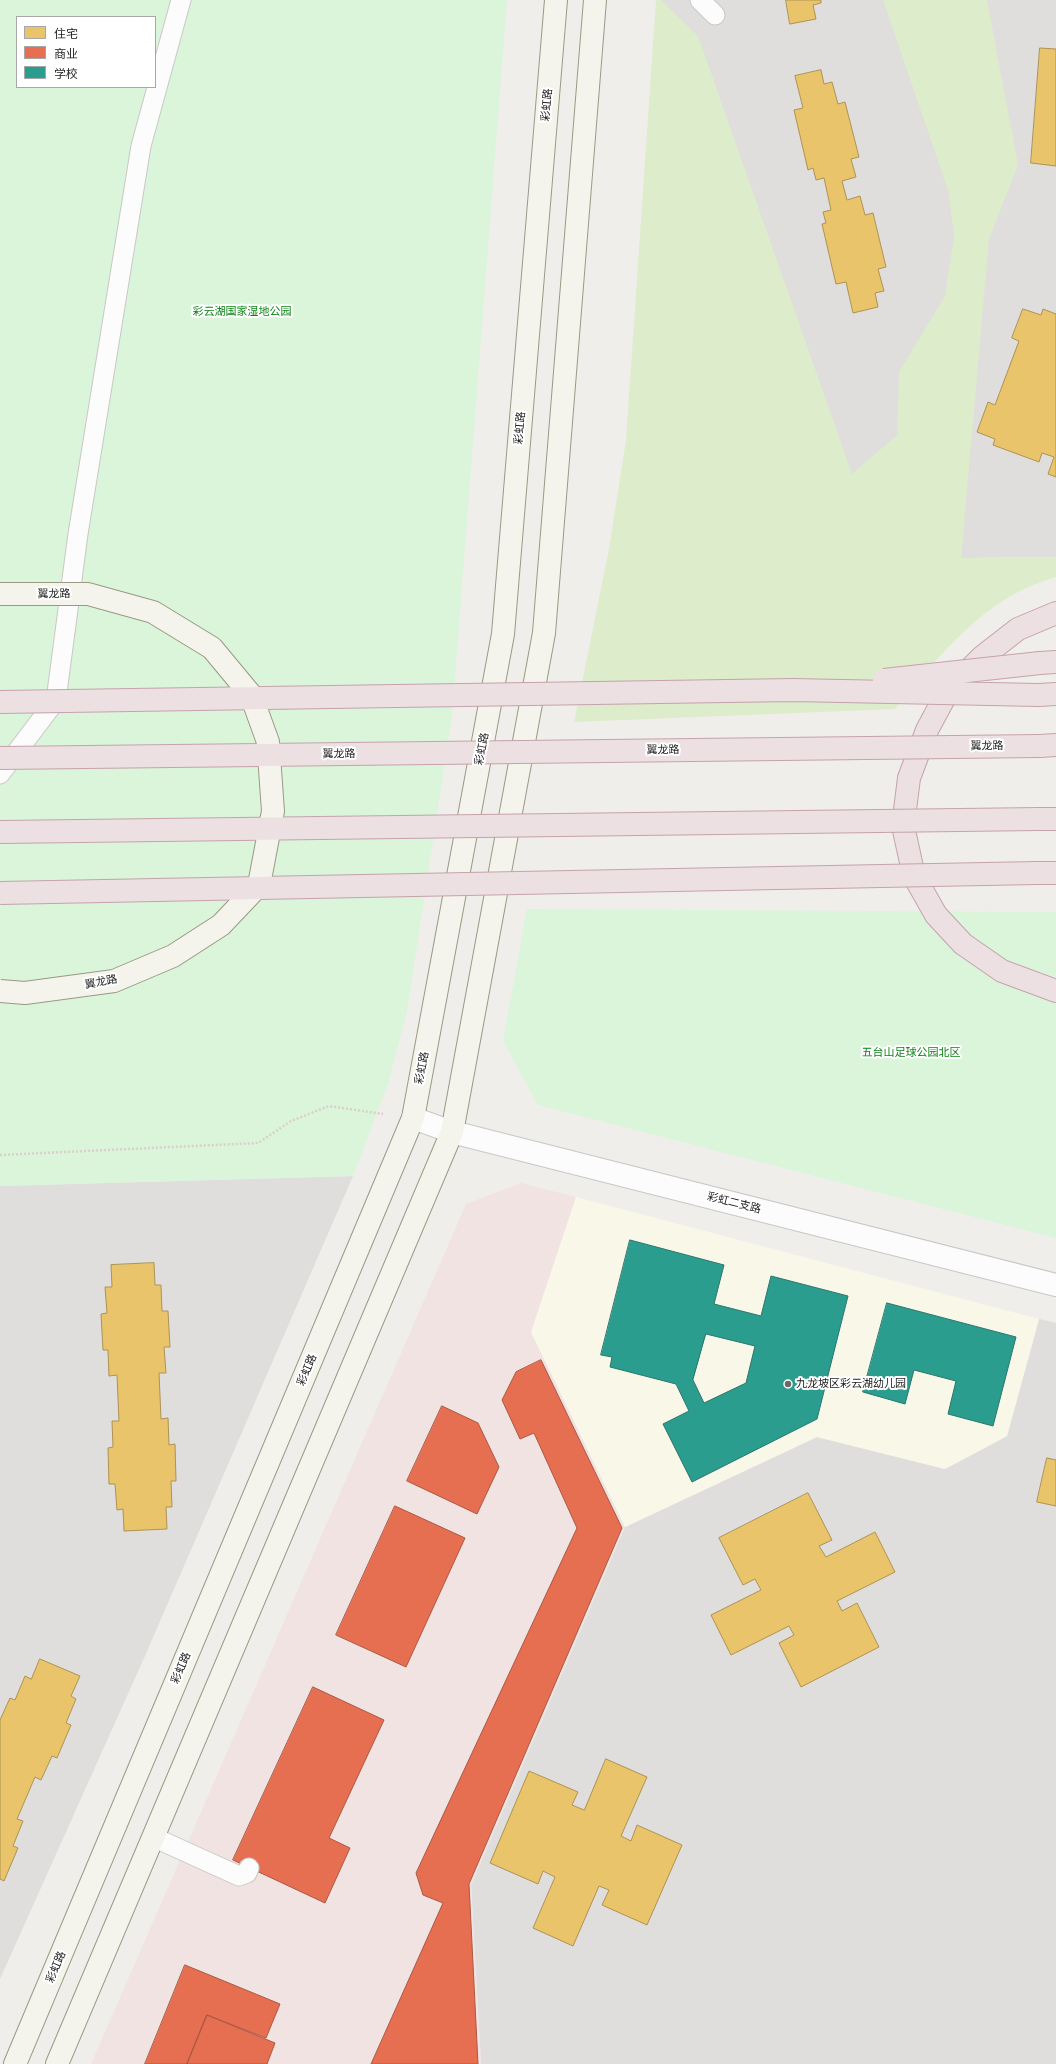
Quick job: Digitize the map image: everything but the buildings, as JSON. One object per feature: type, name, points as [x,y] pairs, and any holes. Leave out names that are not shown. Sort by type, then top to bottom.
[{"type":"highway","points":[[1056,613],[1018,629],[982,657],[948,691],[927,730],[909,778],[903,826],[914,876],[936,916],[963,944],[1002,972],[1056,991]]},
{"type":"highway","points":[[793,690],[1048,663]]},
{"type":"highway","points":[[0,702],[793,690],[1048,695]]},
{"type":"highway","name":"翼龙路","points":[[0,758],[1048,745]]},
{"type":"highway","points":[[0,832],[1048,819]]},
{"type":"highway","points":[[0,893],[1047,873]]},
{"type":"main road","name":"彩虹路","points":[[15,2064],[413,1118],[503,634],[556,0]]},
{"type":"main road","points":[[57,2064],[452,1132],[544,633],[595,0]]},
{"type":"main road","name":"翼龙路","points":[[0,594],[88,594],[153,612],[212,648],[251,695],[268,742],[273,811],[259,885],[221,925],[215,929],[173,956],[114,981],[25,993],[0,991]]},
{"type":"street","name":"彩虹二支路","points":[[413,1118],[452,1132],[1056,1285]]},
{"type":"lane","points":[[0,774],[56,700],[78,534],[141,146],[182,0]]},
{"type":"lane","points":[[700,0],[715,15]]},
{"type":"lane","points":[[153,1837],[238,1876],[247,1873],[249,1868]]},
{"type":"path","points":[[0,1155],[258,1143],[291,1121],[329,1106],[413,1118]]},
{"type":"shaded area","points":[[661,0],[1056,0],[1056,557],[881,559]]},
{"type":"shaded area","points":[[353,1176],[145,1656],[0,1979],[0,1186]]},
{"type":"shaded area","points":[[521,1183],[576,1197],[531,1332],[625,1527],[471,1885],[481,2064],[91,2064],[466,1204]]},
{"type":"shaded area","name":"九龙坡区彩云湖幼儿园","points":[[576,1197],[1039,1319],[1007,1436],[945,1469],[817,1437],[625,1527],[531,1332]]},
{"type":"shaded area","points":[[1039,1319],[1056,1323],[1056,2064],[481,2064],[471,1885],[625,1527],[817,1437],[945,1469],[1007,1436]]},
{"type":"green space","name":"彩云湖国家湿地公园","points":[[0,0],[507,0],[452,716],[407,1011],[388,1084],[353,1176],[0,1186]]},
{"type":"green space","points":[[656,0],[661,0],[698,36],[852,474],[897,435],[899,372],[945,296],[954,237],[949,193],[883,0],[987,0],[1018,165],[989,239],[961,558],[1056,557],[1056,577],[1030,586],[1007,598],[986,613],[947,648],[895,709],[574,722],[609,549],[626,440]]},
{"type":"green space","name":"五台山足球公园北区","points":[[527,909],[1056,912],[1056,1238],[538,1105],[503,1041]]},
{"type":"place","name":"九龙坡区彩云湖幼儿园","points":[[788,1384]]}]
